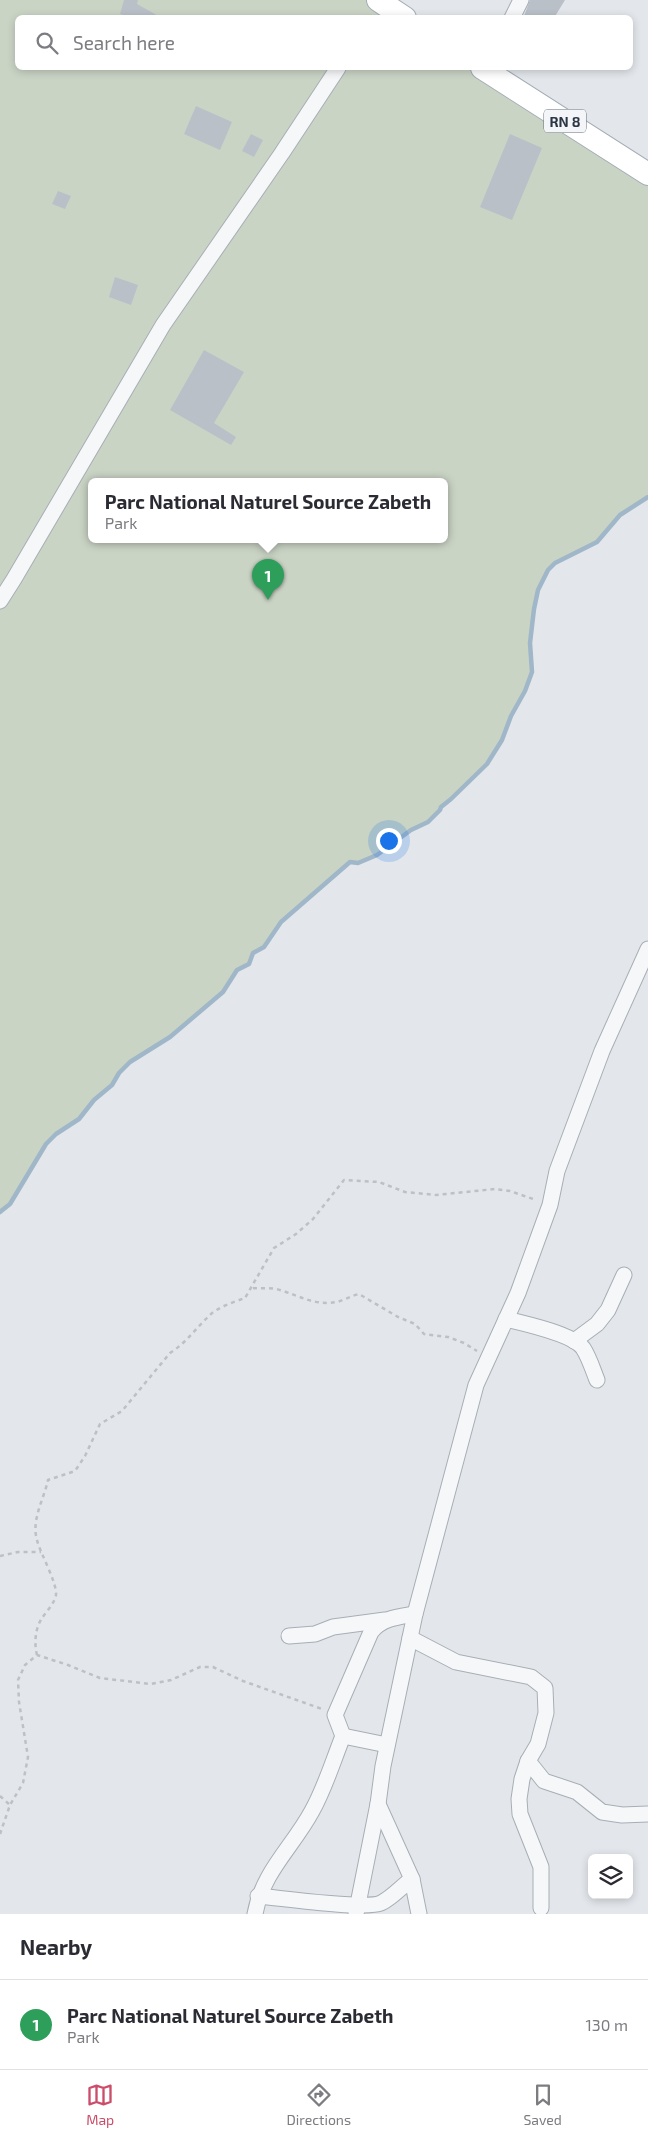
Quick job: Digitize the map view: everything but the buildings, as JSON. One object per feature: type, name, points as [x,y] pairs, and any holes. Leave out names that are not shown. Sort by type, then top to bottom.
[{"type":"main road","name":"RN 8","points":[[488,70],[648,174]]},
{"type":"street","points":[[514,15],[521,0]]},
{"type":"street","points":[[0,601],[163,325],[282,153],[337,70]]},
{"type":"street","points":[[357,1909],[378,1804],[387,1745],[415,1614],[476,1385],[518,1293],[550,1205],[556,1171],[602,1051],[648,949]]},
{"type":"street","points":[[574,1341],[597,1324],[608,1310],[624,1275]]},
{"type":"street","points":[[506,1319],[541,1328],[574,1341],[583,1347],[597,1380]]},
{"type":"street","points":[[288,1636],[315,1634],[333,1627],[415,1614]]},
{"type":"street","points":[[254,1914],[258,1896],[281,1856],[312,1811],[342,1736],[335,1715],[371,1632],[377,1624],[386,1620]]},
{"type":"street","points":[[410,1638],[456,1662],[531,1677],[540,1682],[544,1688],[546,1713],[538,1744],[528,1761],[522,1779],[519,1798],[520,1814],[541,1867],[541,1908]]},
{"type":"street","points":[[342,1736],[387,1745]]},
{"type":"street","points":[[528,1761],[544,1781],[577,1792],[602,1812],[622,1815],[648,1814]]},
{"type":"street","points":[[378,1804],[412,1879],[419,1914]]},
{"type":"street","points":[[258,1896],[357,1909],[383,1902],[412,1879]]},
{"type":"path","points":[[37,1655],[34,1644],[37,1632],[41,1620],[52,1605],[56,1594],[36,1539],[36,1525],[40,1503],[45,1496],[48,1480],[75,1471],[85,1456],[100,1424],[122,1411],[170,1354],[210,1314],[245,1298],[253,1288],[274,1248],[296,1234],[313,1219],[344,1180],[379,1182],[405,1192],[436,1195],[495,1189],[510,1191],[550,1205]]},
{"type":"path","points":[[253,1288],[278,1289],[305,1300],[325,1302],[338,1302],[348,1296],[359,1294],[398,1317],[415,1324],[424,1334],[448,1337],[464,1344],[488,1360]]},
{"type":"path","points":[[0,1556],[18,1552],[42,1552]]},
{"type":"path","points":[[37,1655],[100,1678],[151,1684],[172,1680],[200,1667],[213,1667],[243,1680],[318,1706],[335,1715]]},
{"type":"path","points":[[0,1834],[10,1805],[23,1784],[28,1757],[19,1702],[18,1680],[25,1665],[37,1655]]},
{"type":"path","points":[[0,1796],[10,1805]]},
{"type":"green space","points":[[0,0],[378,0],[402,15],[15,15],[15,70],[485,70],[648,174],[648,497],[620,515],[597,542],[555,563],[548,570],[538,590],[534,609],[530,643],[532,672],[502,740],[487,764],[441,807],[428,822],[411,830],[377,855],[358,863],[350,862],[281,922],[264,947],[253,953],[249,964],[237,970],[223,992],[170,1037],[130,1062],[119,1073],[112,1085],[94,1100],[79,1119],[56,1134],[46,1144],[10,1204],[0,1212]]},
{"type":"waterway","points":[[0,1212],[10,1204],[46,1144],[56,1134],[79,1119],[94,1100],[112,1085],[119,1073],[130,1062],[170,1037],[223,992],[237,970],[249,964],[253,953],[264,947],[281,922],[350,862],[358,863],[377,855],[411,830],[428,822],[441,807],[487,764],[502,740],[532,672],[530,643],[534,609],[538,590],[548,570],[555,563],[597,542],[620,515],[648,497]]},
{"type":"place","name":"Parc National Naturel Source Zabeth","points":[[268,600]]}]
